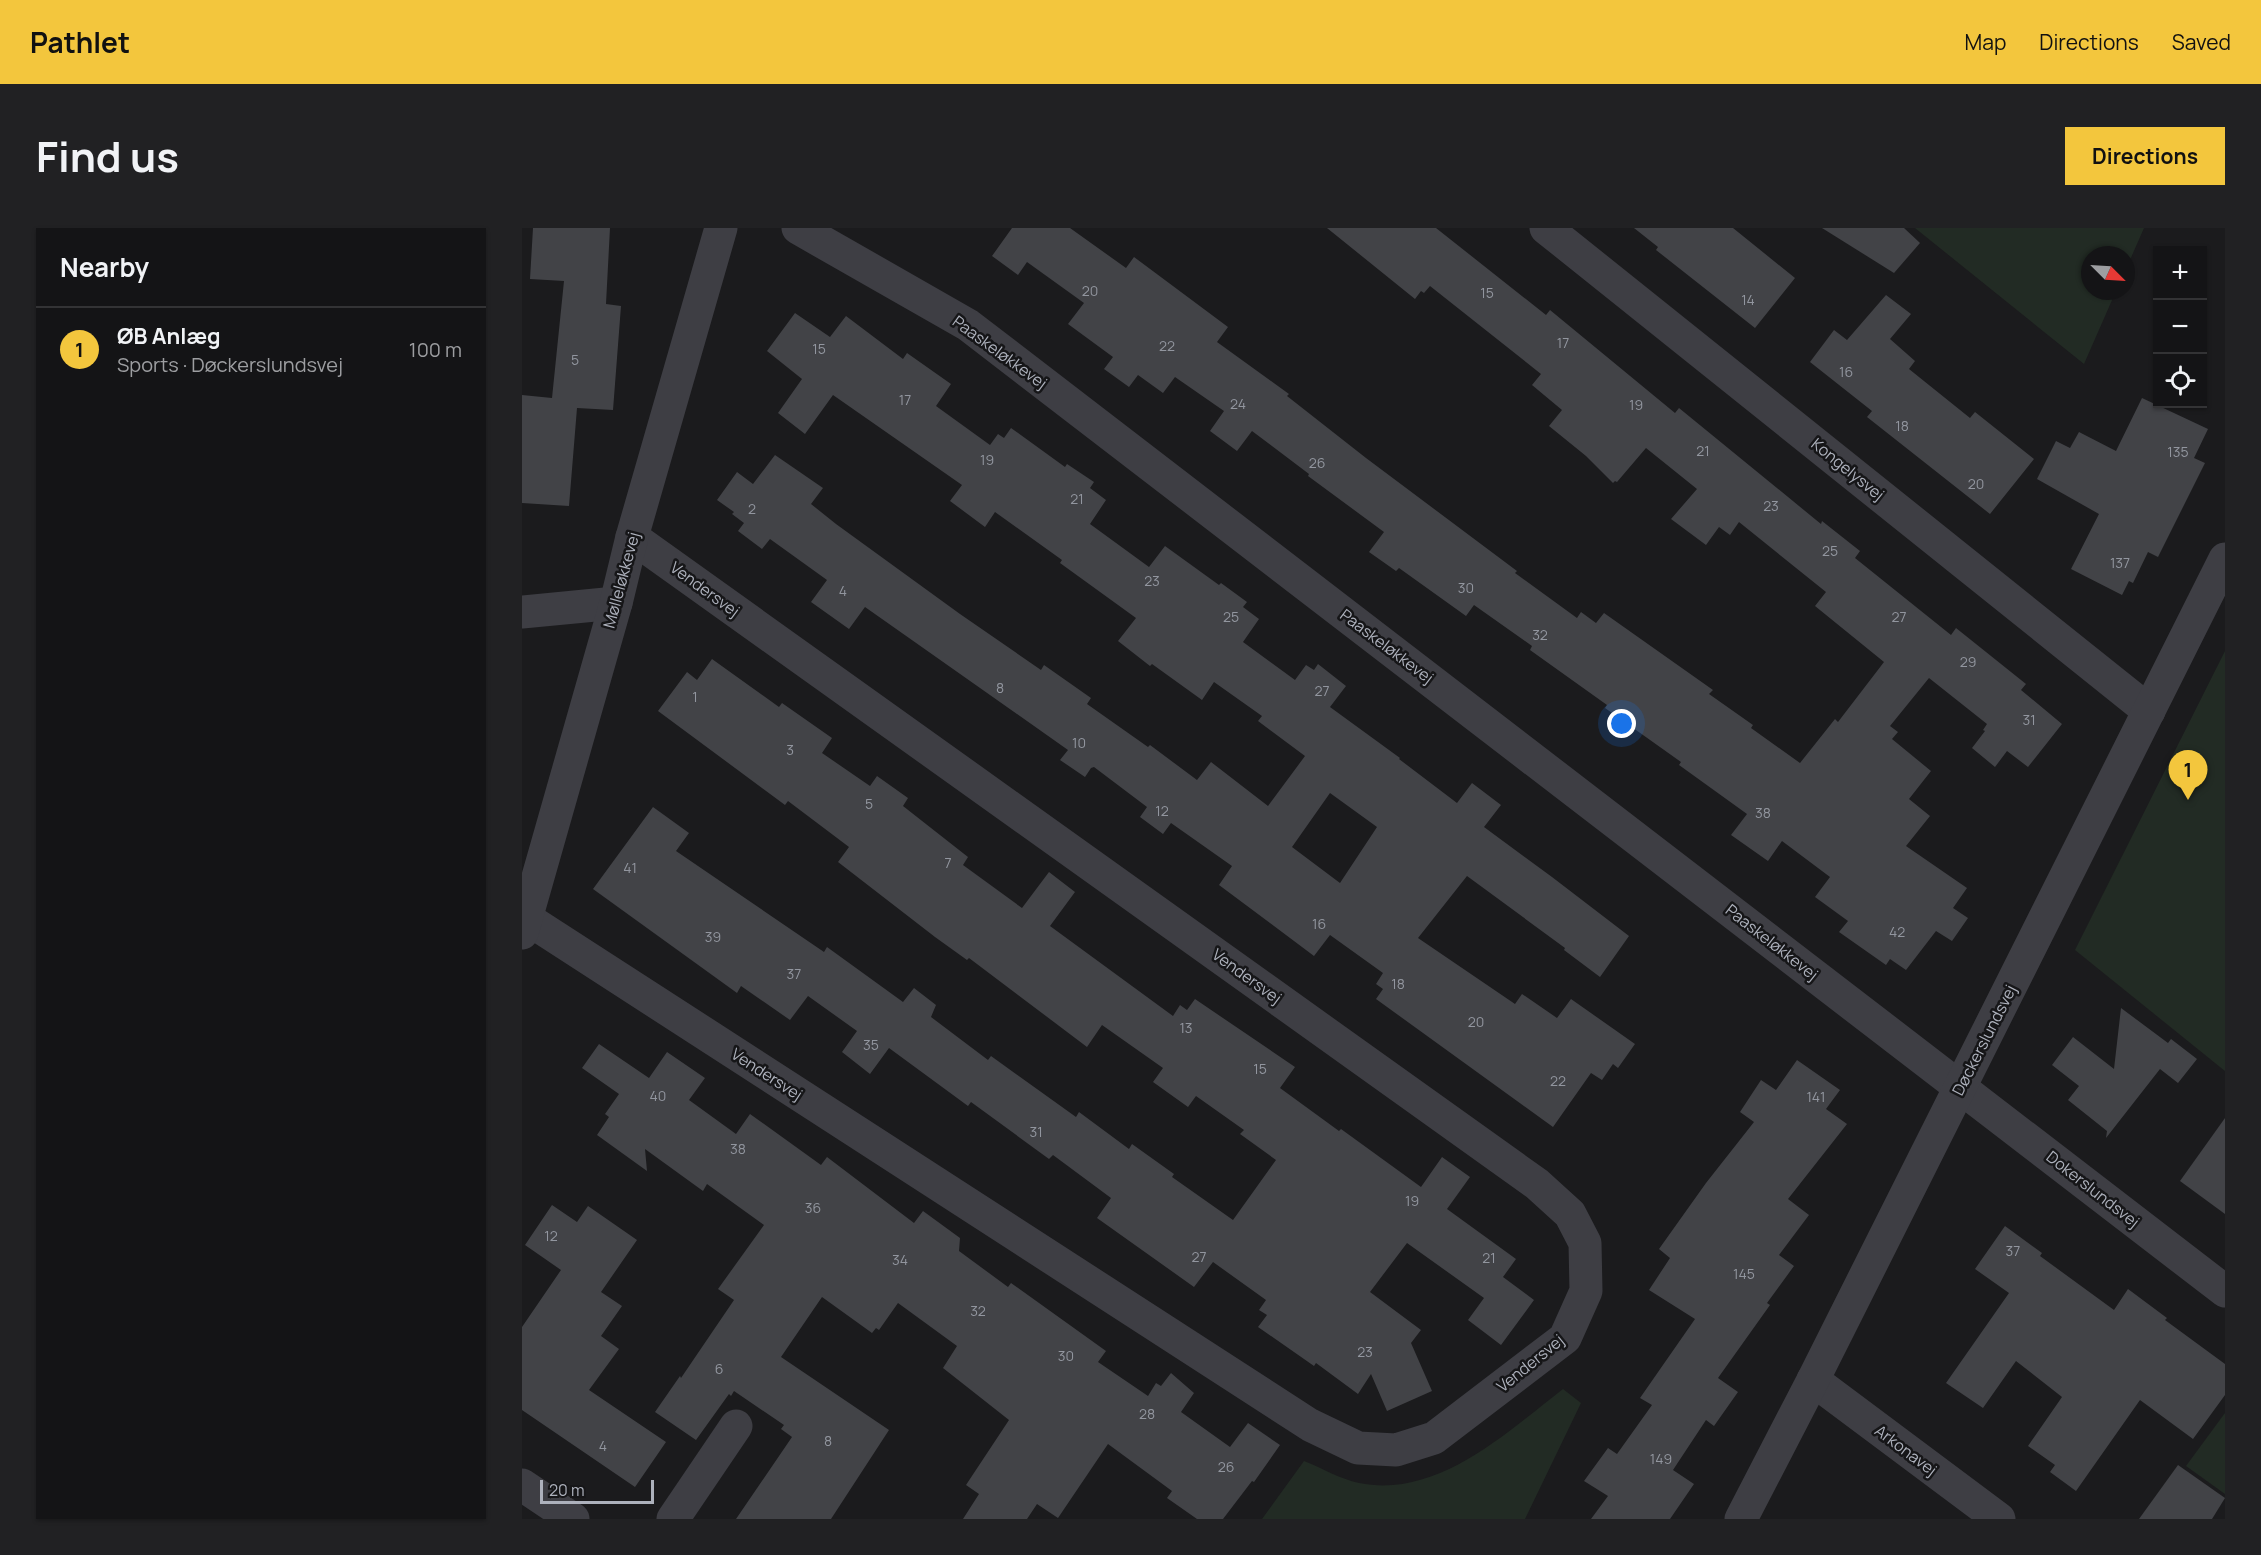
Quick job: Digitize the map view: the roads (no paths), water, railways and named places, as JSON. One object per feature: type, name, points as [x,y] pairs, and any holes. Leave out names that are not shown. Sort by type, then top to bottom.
[{"type":"street","name":"Mølleløkkevej","points":[[524,926],[721,228]]},
{"type":"street","name":"Paaskeløkkevej","points":[[798,228],[968,325],[1961,1087]]},
{"type":"street","name":"Kongelysvej","points":[[1546,228],[2149,711]]},
{"type":"street","name":"Vendersvej","points":[[524,926],[1310,1425],[1358,1448],[1396,1450],[1434,1438],[1565,1338],[1586,1290],[1585,1243],[1570,1214],[1537,1184],[632,537]]},
{"type":"street","name":"Døckerslundsvej","points":[[1742,1519],[2225,559]]},
{"type":"street","points":[[522,612],[616,603]]},
{"type":"street","name":"Dokerslundsvej","points":[[1961,1087],[2225,1291]]},
{"type":"street","name":"Arkonavej","points":[[1813,1380],[1999,1519]]},
{"type":"street","points":[[673,1519],[736,1426]]},
{"type":"street","points":[[522,1485],[573,1519]]},
{"type":"place","name":"ØB Anlæg","points":[[2188,800]]}]
